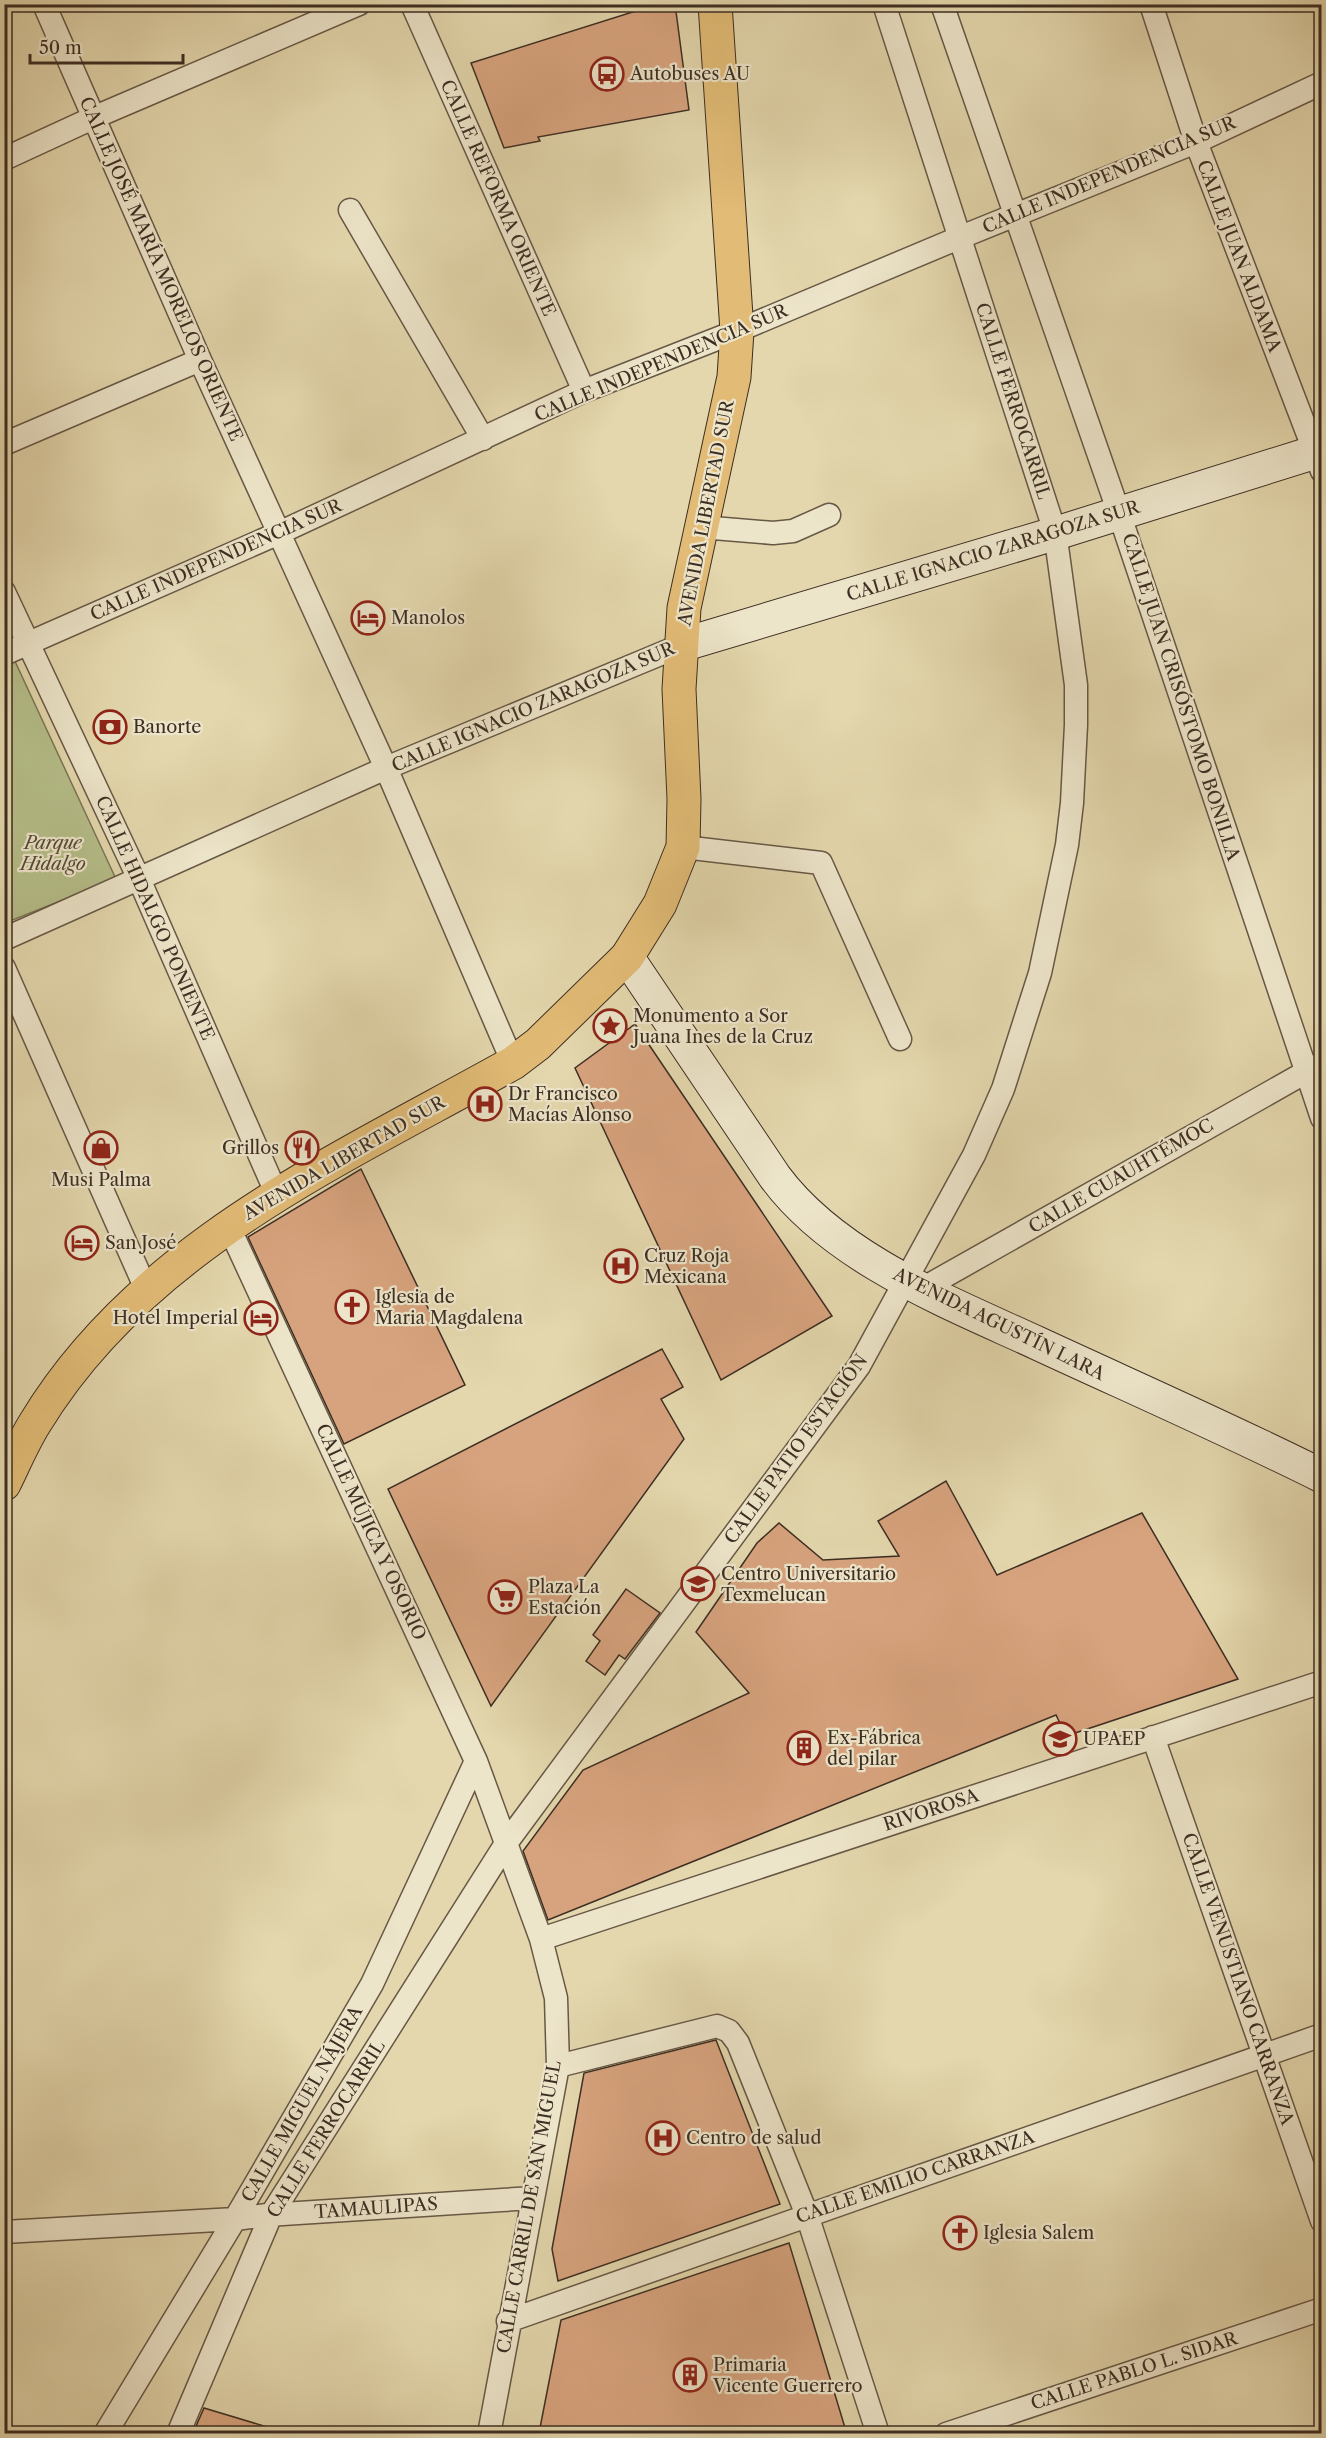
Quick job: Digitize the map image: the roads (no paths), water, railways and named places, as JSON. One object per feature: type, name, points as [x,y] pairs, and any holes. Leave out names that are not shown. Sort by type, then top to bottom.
[{"type":"main road","name":"AVENIDA LIBERTAD SUR","points":[[4,1484],[35,1423],[91,1346],[146,1289],[228,1225],[277,1194],[513,1063],[538,1044],[627,957],[660,904],[683,847],[684,799],[680,688],[684,608],[734,377],[737,331],[715,4]]},
{"type":"main road","name":"CALLE IGNACIO ZARAGOZA SUR","points":[[681,645],[1119,513],[1319,458]]},
{"type":"main road","name":"AVENIDA AGUSTÍN LARA","points":[[627,957],[774,1177],[794,1201],[817,1222],[913,1286],[1319,1472]]},
{"type":"street","name":"CALLE JOSÉ MARÍA MORELOS ORIENTE","points":[[44,4],[200,360],[386,768],[513,1063]]},
{"type":"street","points":[[4,159],[95,117],[359,4]]},
{"type":"street","name":"CALLE REFORMA ORIENTE","points":[[412,4],[584,391]]},
{"type":"street","name":"CALLE FERROCARRIL","points":[[884,4],[1055,532],[1076,685],[1072,803],[1059,888],[1040,973],[1003,1089],[913,1286]]},
{"type":"street","name":"CALLE JUAN CRISÓSTOMO BONILLA","points":[[942,4],[1313,1067],[1322,1118]]},
{"type":"street","name":"CALLE JUAN ALDAMA","points":[[1151,4],[1196,142],[1319,458]]},
{"type":"street","name":"CALLE INDEPENDENCIA SUR","points":[[4,654],[279,533],[584,391],[737,331],[960,237],[1196,142],[1322,83]]},
{"type":"street","points":[[350,210],[483,439]]},
{"type":"street","points":[[4,444],[200,360]]},
{"type":"street","points":[[701,527],[773,533],[793,531],[829,515]]},
{"type":"street","name":"CALLE HIDALGO PONIENTE","points":[[4,592],[139,879],[277,1194]]},
{"type":"street","name":"CALLE IGNACIO ZARAGOZA SUR","points":[[4,939],[386,768],[681,645]]},
{"type":"street","points":[[683,847],[820,863],[900,1039]]},
{"type":"street","points":[[4,968],[146,1289]]},
{"type":"street","name":"CALLE CUAUHTÉMOC","points":[[913,1286],[1313,1067]]},
{"type":"street","name":"CALLE MÚJICA Y OSORIO","points":[[228,1225],[476,1761],[507,1842]]},
{"type":"street","name":"CALLE PATIO ESTACIÓN","points":[[507,1842],[859,1366],[913,1286]]},
{"type":"street","name":"RIVOROSA","points":[[541,1939],[1322,1682]]},
{"type":"street","name":"CALLE VENUSTIANO CARRANZA","points":[[1153,1737],[1322,2221]]},
{"type":"street","name":"CALLE MIGUEL NÁJERA","points":[[105,2433],[235,2219],[372,1984],[476,1761]]},
{"type":"street","name":"CALLE FERROCARRIL","points":[[178,2433],[272,2215],[507,1842]]},
{"type":"street","name":"CALLE CARRIL DE SAN MIGUEL","points":[[489,2433],[508,2321],[558,2066],[555,1998],[541,1939],[507,1842]]},
{"type":"street","points":[[558,2066],[717,2026],[729,2031],[738,2043],[807,2215],[878,2433]]},
{"type":"street","name":"CALLE EMILIO CARRANZA","points":[[508,2321],[1322,2035]]},
{"type":"street","name":"TAMAULIPAS","points":[[4,2232],[235,2219],[533,2198]]},
{"type":"street","name":"CALLE PABLO L. SIDAR","points":[[946,2433],[1322,2309]]},
{"type":"place","name":"Autobuses AU","points":[[607,74]]},
{"type":"place","name":"Manolos","points":[[368,618]]},
{"type":"place","name":"Banorte","points":[[110,727]]},
{"type":"place","name":"Monumento a Sor Juana Ines de la Cruz","points":[[610,1026]]},
{"type":"place","name":"Dr Francisco Macías Alonso","points":[[485,1104]]},
{"type":"place","name":"Musi Palma","points":[[101,1148]]},
{"type":"place","name":"Grillos","points":[[302,1148]]},
{"type":"place","name":"San José","points":[[82,1243]]},
{"type":"place","name":"Cruz Roja Mexicana","points":[[621,1266]]},
{"type":"place","name":"Iglesia de Maria Magdalena","points":[[352,1307]]},
{"type":"place","name":"Hotel Imperial","points":[[261,1318]]},
{"type":"place","name":"Centro Universitario Texmelucan","points":[[698,1584]]},
{"type":"place","name":"Plaza La Estación","points":[[505,1597]]},
{"type":"place","name":"UPAEP","points":[[1060,1739]]},
{"type":"place","name":"Ex-Fábrica del pilar","points":[[804,1748]]},
{"type":"place","name":"Centro de salud","points":[[663,2138]]},
{"type":"place","name":"Iglesia Salem","points":[[960,2233]]},
{"type":"place","name":"Primaria Vicente Guerrero","points":[[690,2375]]},
{"type":"park label","name":"Parque Hidalgo","points":[[53,853]]}]
